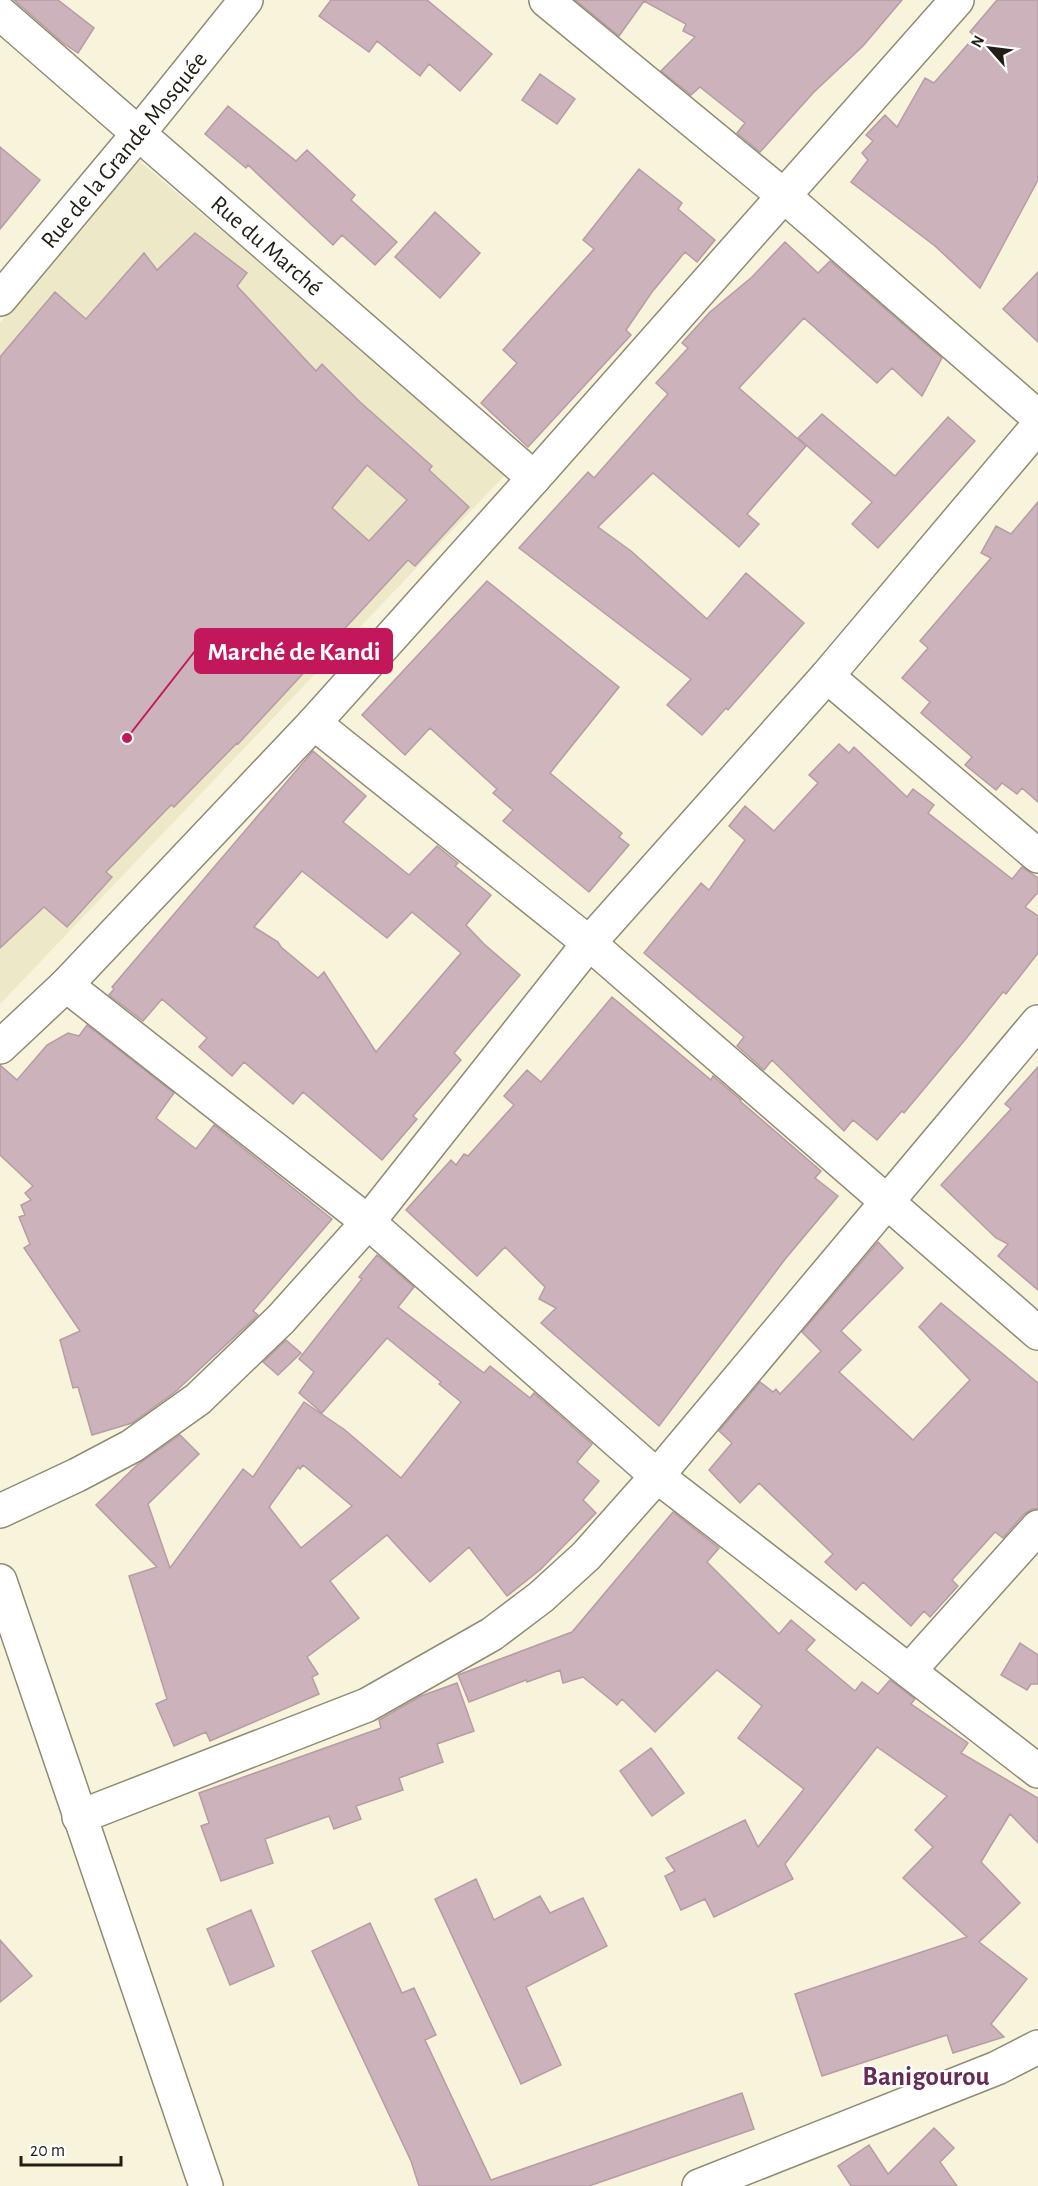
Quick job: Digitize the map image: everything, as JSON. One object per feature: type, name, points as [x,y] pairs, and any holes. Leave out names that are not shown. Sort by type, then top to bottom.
[{"type":"street","name":"Rue de la Grande Mosquée","points":[[0,299],[246,0]]},
{"type":"street","points":[[546,0],[784,196],[1038,417]]},
{"type":"street","points":[[0,1047],[66,985],[315,723],[957,0]]},
{"type":"street","name":"Rue du Marché","points":[[0,13],[534,478]]},
{"type":"street","points":[[0,1511],[132,1446],[198,1399],[281,1319],[368,1222],[588,943],[827,676],[1038,426]]},
{"type":"street","points":[[827,676],[1038,856]]},
{"type":"street","points":[[315,723],[588,943],[1038,1333]]},
{"type":"street","points":[[66,985],[368,1222],[657,1476],[1038,1771]]},
{"type":"street","points":[[79,1817],[367,1705],[492,1634],[541,1597],[586,1556],[657,1476],[1038,1022]]},
{"type":"street","points":[[909,1671],[1038,1527]]},
{"type":"street","points":[[0,1581],[206,2186]]},
{"type":"street","points":[[699,2186],[997,2068],[1038,2047]]},
{"type":"shaded area","points":[[137,159],[507,473],[0,1004],[0,323]]},
{"type":"building","points":[[14,0],[58,0],[94,28],[78,53],[63,43]]},
{"type":"building","points":[[331,0],[427,0],[492,54],[460,91],[429,64],[420,76],[377,41],[369,52],[319,16]]},
{"type":"building","points":[[575,0],[902,0],[863,46],[814,92],[760,152],[737,133],[745,123],[700,87],[691,95],[661,71],[695,37],[683,31],[686,24],[644,1],[619,36]]},
{"type":"building","points":[[997,0],[1038,0],[1038,180],[980,288],[935,246],[851,182],[868,160],[862,153],[873,141],[866,135],[885,115],[897,127],[925,78],[934,83],[975,36],[970,32]]},
{"type":"building","points":[[540,74],[575,99],[557,124],[522,100]]},
{"type":"building","points":[[228,106],[296,161],[307,150],[355,195],[351,200],[397,242],[375,265],[342,235],[333,245],[248,165],[246,168],[205,134]]},
{"type":"building","points":[[0,147],[40,180],[0,229]]},
{"type":"building","points":[[639,169],[682,203],[678,209],[715,240],[697,262],[685,252],[652,292],[626,330],[631,335],[528,447],[481,403],[517,363],[503,350],[594,249],[583,240]]},
{"type":"building","points":[[435,212],[480,253],[440,298],[395,257]]},
{"type":"building","points":[[195,233],[247,273],[237,286],[316,371],[322,364],[360,402],[432,466],[429,470],[469,507],[415,566],[408,560],[238,744],[174,807],[171,805],[106,872],[112,877],[67,927],[44,907],[0,948],[0,357],[55,292],[86,319],[144,253],[157,270]],"holes":[[[367,465],[407,500],[369,541],[332,508]]]},
{"type":"building","points":[[785,242],[818,273],[830,261],[942,358],[922,396],[892,368],[877,383],[804,318],[739,388],[806,446],[747,514],[759,524],[739,547],[653,473],[598,527],[631,551],[707,619],[746,573],[804,623],[728,710],[726,708],[702,735],[667,705],[691,679],[519,548],[588,472],[594,478],[668,394],[656,383],[688,348],[682,343],[710,312],[752,277]]},
{"type":"building","points":[[1038,272],[1038,342],[1003,309]]},
{"type":"building","points":[[822,414],[895,476],[948,417],[975,441],[878,548],[852,524],[872,502],[798,438]]},
{"type":"building","points":[[1038,502],[1038,802],[1022,788],[1017,794],[1002,783],[996,790],[965,765],[972,757],[921,713],[930,702],[902,678],[928,648],[920,641],[991,558],[981,553],[996,526],[1011,534]]},
{"type":"building","points":[[487,581],[619,687],[550,773],[622,833],[619,837],[629,845],[589,892],[503,821],[513,810],[493,793],[497,789],[430,728],[405,755],[362,715]]},
{"type":"building","points":[[839,744],[849,753],[854,747],[907,797],[913,789],[934,805],[928,813],[1012,879],[1022,867],[1038,878],[1038,892],[1025,907],[1038,916],[1038,953],[904,1113],[902,1111],[877,1140],[853,1120],[844,1131],[772,1060],[764,1070],[737,1046],[744,1037],[644,953],[701,883],[709,890],[745,840],[729,826],[745,806],[774,831],[818,783],[809,775]]},
{"type":"building","points":[[313,751],[366,796],[343,822],[409,875],[437,846],[458,863],[455,866],[491,895],[466,925],[520,975],[454,1053],[461,1060],[413,1116],[417,1119],[382,1160],[303,1092],[293,1104],[244,1062],[232,1076],[199,1047],[207,1038],[162,999],[143,1021],[109,995],[114,989],[112,987]],"holes":[[[302,871],[387,938],[412,912],[461,953],[376,1052],[324,972],[318,978],[278,942],[254,927]]]},
{"type":"building","points":[[612,997],[711,1080],[713,1076],[741,1100],[821,1171],[815,1178],[838,1196],[786,1258],[659,1426],[541,1323],[556,1308],[539,1299],[545,1287],[505,1247],[477,1276],[406,1210],[451,1160],[456,1165],[464,1154],[468,1156],[514,1105],[504,1096],[527,1070],[541,1082]]},
{"type":"building","points":[[87,1025],[174,1093],[156,1118],[196,1149],[214,1125],[332,1219],[253,1311],[258,1315],[175,1392],[132,1423],[92,1435],[78,1387],[73,1388],[60,1340],[80,1331],[24,1248],[30,1244],[19,1217],[25,1215],[21,1205],[31,1200],[25,1193],[33,1186],[0,1155],[0,1065],[17,1080],[47,1045],[68,1033],[79,1036]]},
{"type":"building","points":[[1038,1067],[1038,1290],[998,1256],[1008,1244],[996,1238],[941,1185],[1011,1109],[1005,1104]]},
{"type":"building","points":[[878,1242],[903,1268],[841,1331],[861,1350],[839,1372],[913,1440],[970,1380],[919,1327],[941,1303],[1038,1383],[1038,1509],[1032,1509],[1024,1514],[1003,1538],[995,1532],[952,1580],[958,1586],[930,1617],[924,1611],[911,1626],[863,1582],[856,1590],[825,1562],[833,1554],[759,1483],[740,1503],[709,1470],[732,1443],[719,1431],[760,1382],[773,1392],[776,1389],[780,1394],[821,1351],[802,1332]]},
{"type":"building","points":[[377,1255],[414,1287],[398,1307],[484,1373],[490,1366],[530,1398],[534,1393],[592,1444],[577,1462],[599,1481],[583,1500],[596,1513],[541,1569],[507,1596],[469,1547],[430,1582],[387,1535],[330,1581],[359,1618],[307,1657],[318,1674],[312,1677],[319,1694],[210,1741],[206,1732],[174,1746],[156,1704],[167,1699],[129,1576],[157,1567],[96,1505],[137,1465],[180,1435],[199,1454],[148,1504],[170,1568],[243,1469],[253,1477],[304,1402],[345,1430],[401,1478],[461,1402],[439,1384],[441,1382],[387,1338],[322,1413],[299,1393],[314,1372],[299,1359],[362,1279],[359,1277]],"holes":[[[303,1465],[352,1506],[301,1548],[269,1507],[298,1467],[300,1469]]]},
{"type":"building","points":[[286,1340],[301,1353],[278,1375],[263,1362]]},
{"type":"building","points":[[673,1512],[719,1548],[707,1562],[779,1634],[791,1620],[815,1640],[806,1650],[855,1691],[862,1682],[878,1694],[890,1680],[915,1699],[911,1704],[968,1743],[961,1753],[1038,1798],[1038,1843],[1010,1814],[981,1862],[1020,1903],[979,1942],[1027,1979],[991,2024],[1004,2037],[953,2053],[947,2035],[822,2076],[795,1994],[967,1937],[903,1878],[933,1847],[915,1830],[947,1796],[877,1747],[785,1864],[793,1879],[714,1917],[705,1899],[681,1910],[665,1876],[675,1871],[666,1858],[745,1820],[758,1847],[804,1789],[738,1738],[762,1706],[717,1670],[655,1732],[622,1699],[617,1705],[583,1677],[563,1683],[560,1670],[527,1682],[526,1680],[469,1702],[458,1675],[572,1632]]},
{"type":"building","points":[[1020,1643],[1038,1655],[1038,1684],[1031,1684],[1027,1690],[1001,1675]]},
{"type":"building","points":[[457,1683],[474,1731],[437,1744],[443,1762],[399,1778],[403,1790],[356,1806],[361,1819],[334,1829],[329,1816],[265,1839],[273,1863],[221,1881],[201,1826],[209,1823],[199,1793],[381,1728],[379,1720],[421,1696]]},
{"type":"building","points":[[651,1748],[684,1793],[652,1816],[620,1771]]},
{"type":"building","points":[[476,1879],[494,1920],[540,1896],[550,1913],[583,1898],[607,1946],[526,1987],[561,2065],[521,2084],[435,1899]]},
{"type":"building","points":[[251,1910],[274,1966],[230,1985],[207,1929]]},
{"type":"building","points":[[370,1923],[402,1993],[414,1988],[436,2035],[425,2040],[491,2180],[742,2093],[754,2129],[589,2186],[419,2186],[411,2161],[312,1951]]},
{"type":"building","points":[[0,1940],[32,1976],[0,2002]]},
{"type":"building","points":[[934,2128],[954,2148],[940,2162],[957,2186],[851,2186],[838,2166],[869,2145],[888,2174]]},
{"type":"place","name":"Marché de Kandi","points":[[127,738]]},
{"type":"district","name":"Banigourou","points":[[926,2076]]}]
